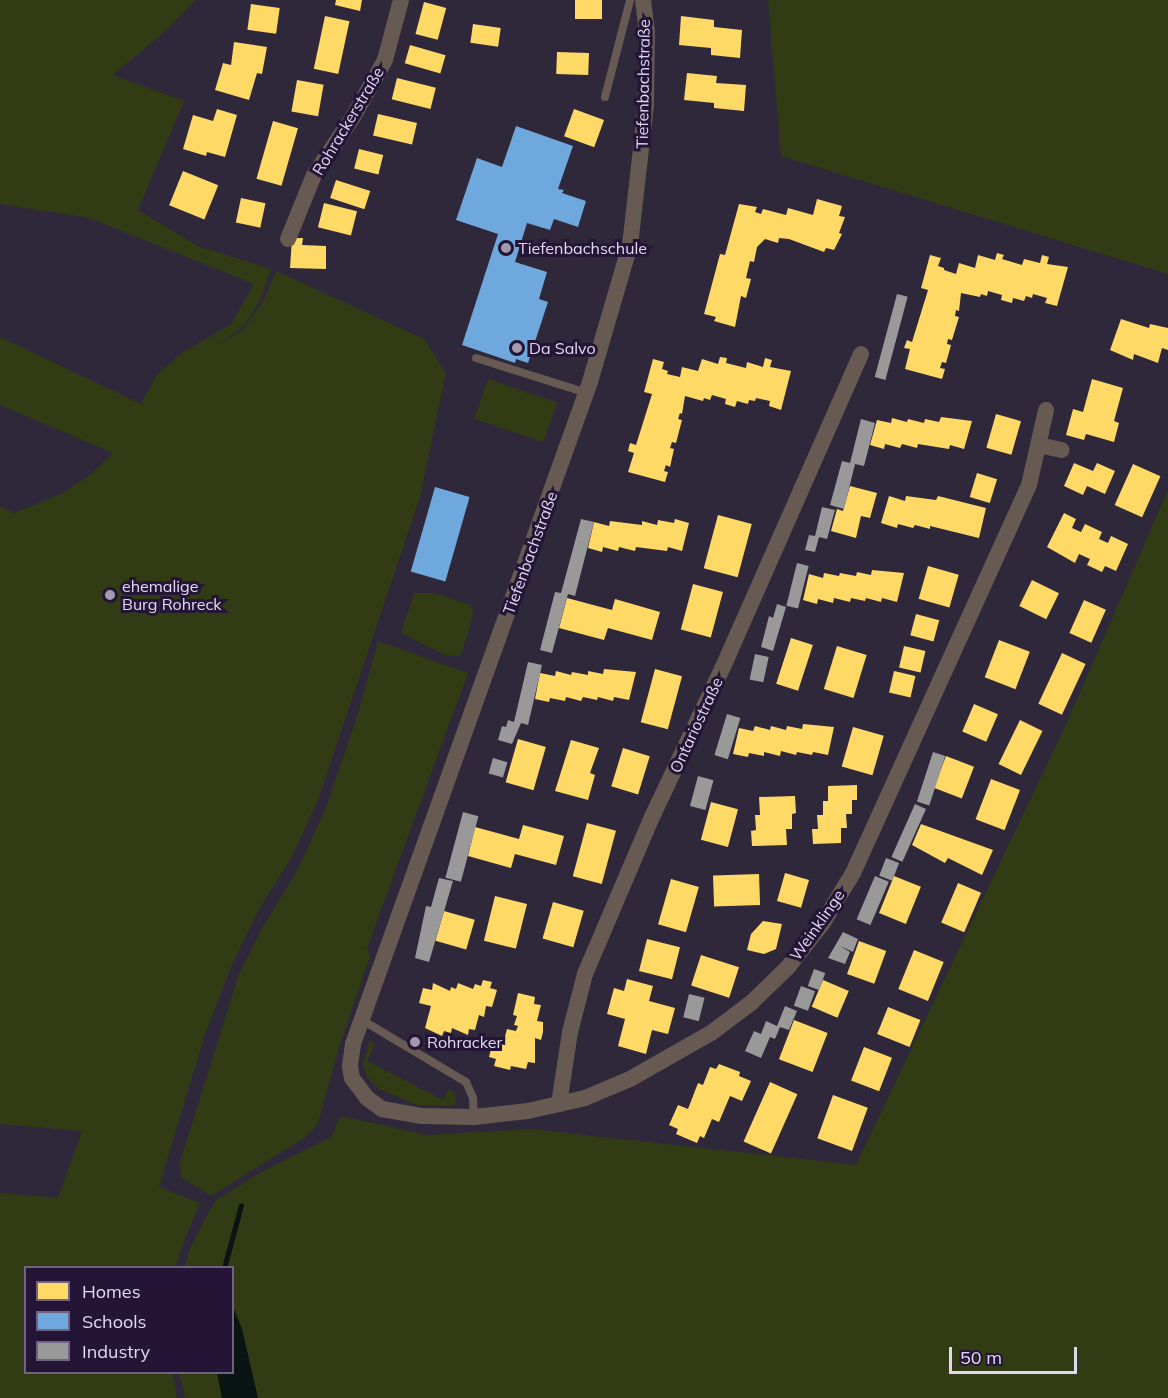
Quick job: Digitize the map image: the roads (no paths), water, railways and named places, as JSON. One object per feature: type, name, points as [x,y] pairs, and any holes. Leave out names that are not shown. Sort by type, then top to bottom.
[{"type":"street","name":"Rohrackerstraße","points":[[288,239],[314,175],[353,117],[385,60],[401,0]]},
{"type":"street","name":"Tiefenbachstraße","points":[[359,1090],[352,1078],[350,1066],[362,1020],[586,393],[630,245],[640,178],[646,105],[647,31],[644,0]]},
{"type":"street","name":"Ontariostraße","points":[[558,1104],[570,1032],[585,974],[652,818],[723,667],[861,354]]},
{"type":"street","name":"Weinklinge","points":[[359,1090],[382,1109],[422,1116],[474,1117],[528,1111],[585,1098],[630,1079],[711,1033],[751,1003],[788,967],[822,924],[853,873],[1029,484],[1046,410]]},
{"type":"street","points":[[1038,446],[1061,450]]},
{"type":"lane","points":[[605,97],[630,0]]},
{"type":"lane","points":[[476,358],[586,393]]},
{"type":"lane","points":[[362,1020],[466,1082],[473,1098],[474,1117]]},
{"type":"waterway","points":[[225,1266],[241,1205]]},
{"type":"place","name":"Tiefenbachschule","points":[[506,248]]},
{"type":"place","name":"Da Salvo","points":[[517,348]]},
{"type":"place","name":"ehemalige Burg Rohreck","points":[[110,595]]},
{"type":"place","name":"Rohracker","points":[[415,1042]]}]
